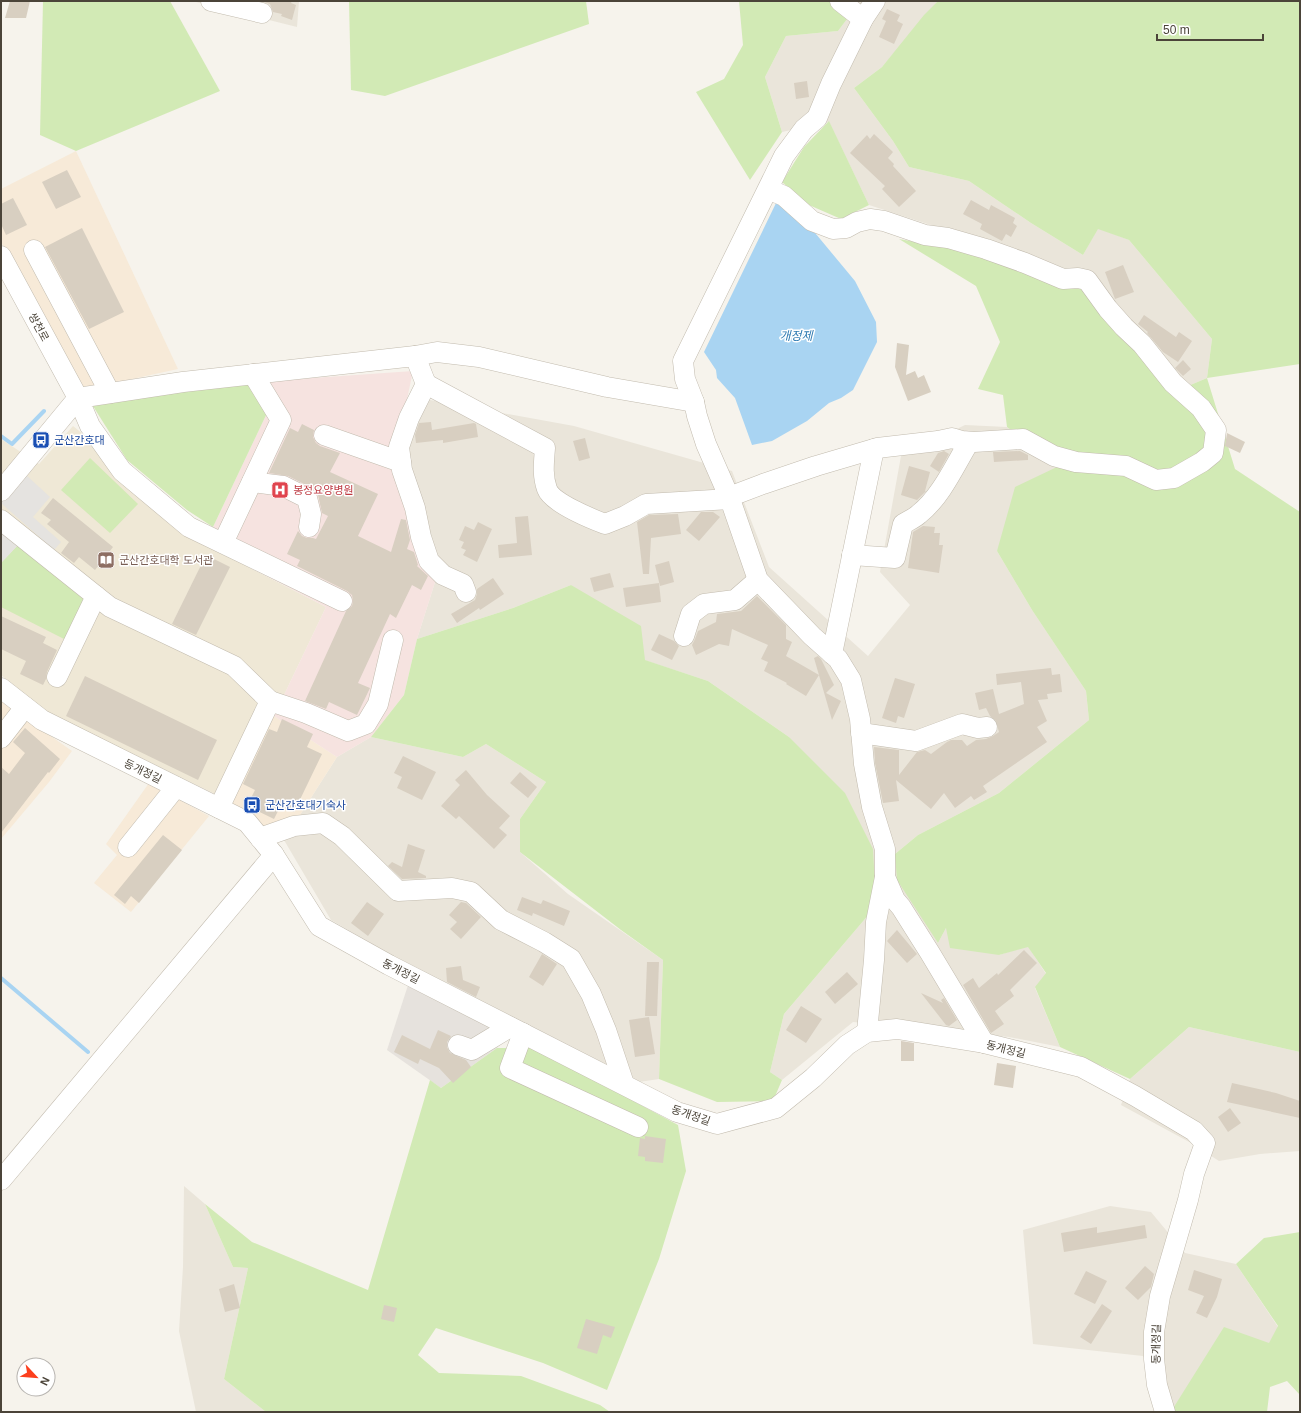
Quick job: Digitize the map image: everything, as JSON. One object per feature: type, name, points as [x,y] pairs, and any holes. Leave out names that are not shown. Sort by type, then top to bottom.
[{"type":"street","points":[[211,1],[262,13]]},
{"type":"street","points":[[840,1],[863,19]]},
{"type":"street","points":[[867,1032],[876,922],[885,876],[885,849],[872,808],[864,764],[860,719],[851,680],[838,659],[812,636],[758,580],[730,499],[706,444],[696,416],[694,402],[685,379],[683,361],[790,147],[804,129],[817,118],[831,84],[863,19],[875,1]]},
{"type":"street","points":[[415,356],[426,384],[545,448],[543,474],[548,490],[556,499],[591,519],[605,524],[625,516],[646,504],[730,499],[734,495],[763,484],[816,466],[874,449],[952,438],[969,442],[1023,439],[1054,456],[1076,462],[1126,466],[1156,480],[1174,478],[1213,454],[1216,430],[1201,408],[1173,383],[1142,344],[1108,309],[1087,280],[1078,278],[1063,279],[986,249],[948,238],[925,235],[884,221],[870,219],[857,222],[846,228],[833,229],[812,221],[784,196],[768,190]]},
{"type":"street","points":[[34,250],[110,393]]},
{"type":"street","name":"쌍천로","points":[[1,256],[78,398],[90,426],[122,471],[189,526],[342,601]]},
{"type":"street","points":[[1,491],[78,398],[183,382],[415,356],[437,352],[479,356],[607,387],[694,402]]},
{"type":"street","points":[[223,543],[281,420],[253,374]]},
{"type":"street","points":[[426,384],[410,418],[400,455],[402,470],[415,508],[421,537],[430,561],[444,575],[463,584],[466,592]]},
{"type":"street","points":[[324,435],[400,455]]},
{"type":"street","points":[[852,555],[894,558],[903,524],[919,515],[933,500],[969,442]]},
{"type":"street","points":[[832,654],[874,449]]},
{"type":"street","points":[[252,482],[283,486],[307,498],[311,514],[309,527]]},
{"type":"street","points":[[1,520],[110,607],[234,666],[270,701],[306,713],[348,730],[366,724],[378,704],[393,640]]},
{"type":"street","points":[[684,636],[691,614],[704,604],[735,600],[758,580]]},
{"type":"street","points":[[57,677],[96,596]]},
{"type":"street","name":"동개정길","points":[[1,688],[42,720],[247,822],[274,855],[319,926],[389,965],[677,1112],[717,1124],[776,1108],[813,1078],[847,1045],[867,1032],[897,1029],[984,1043],[1081,1067],[1135,1096],[1194,1131],[1205,1143],[1194,1174],[1188,1200],[1160,1296],[1154,1332],[1154,1359],[1157,1385],[1165,1412]]},
{"type":"street","points":[[219,808],[270,701]]},
{"type":"street","points":[[1,738],[25,707]]},
{"type":"street","points":[[861,733],[916,741],[962,724],[978,728],[987,727]]},
{"type":"street","points":[[128,847],[176,787]]},
{"type":"street","points":[[260,838],[294,826],[323,823],[342,836],[398,891],[452,888],[471,892],[500,920],[544,942],[571,959],[591,994],[606,1030],[624,1084]]},
{"type":"street","points":[[1,1180],[274,855]]},
{"type":"street","points":[[885,876],[895,900],[930,953],[984,1043]]},
{"type":"street","points":[[458,1044],[472,1050],[517,1030]]},
{"type":"street","points":[[517,1030],[510,1068],[638,1127]]},
{"type":"shaded area","points":[[192,1],[299,1],[297,27]]},
{"type":"shaded area","points":[[860,1],[938,1],[882,67],[854,88],[893,141],[909,167],[969,181],[1031,223],[1083,255],[1098,228],[1129,240],[1212,339],[1207,378],[1188,386],[1067,269],[869,205],[829,122],[782,132],[765,77],[786,36],[838,31]]},
{"type":"shaded area","points":[[76,151],[178,369],[82,390],[1,242],[1,189]]},
{"type":"shaded area","points":[[413,371],[392,470],[436,579],[417,639],[404,695],[371,737],[337,757],[274,716],[326,607],[205,544],[268,411],[270,381]]},
{"type":"shaded area","points":[[419,398],[574,426],[732,471],[769,567],[868,656],[910,605],[880,572],[901,456],[965,425],[1007,427],[1059,466],[997,551],[1032,610],[1086,691],[1089,720],[999,793],[918,835],[895,854],[938,943],[946,928],[999,955],[1028,946],[1046,974],[1035,988],[1060,1047],[1009,1037],[853,1022],[782,1080],[770,1072],[784,1014],[876,906],[789,737],[708,681],[644,660],[571,585],[513,608],[417,639],[436,579],[402,470]]},
{"type":"shaded area","points":[[73,426],[246,566],[326,607],[274,716],[217,795],[47,712],[1,675],[1,439],[39,464]]},
{"type":"shaded area","points":[[26,475],[50,497],[33,517],[61,542],[54,550],[1,503]]},
{"type":"shaded area","points":[[1,530],[18,545],[1,563]]},
{"type":"shaded area","points":[[1,701],[72,751],[49,782],[1,839]]},
{"type":"shaded area","points":[[274,716],[337,757],[284,840],[217,795]]},
{"type":"shaded area","points":[[371,737],[463,757],[486,744],[546,782],[520,819],[520,852],[568,894],[663,960],[659,1079],[639,1082],[398,959],[331,920],[284,840],[337,757]]},
{"type":"shaded area","points":[[149,783],[209,816],[131,912],[94,883],[117,855],[106,844]]},
{"type":"shaded area","points":[[410,979],[508,1036],[497,1048],[441,1088],[387,1050]]},
{"type":"shaded area","points":[[1189,1027],[1300,1052],[1300,1151],[1260,1154],[1219,1161],[1191,1143],[1121,1105],[1130,1079]]},
{"type":"shaded area","points":[[184,1186],[205,1204],[233,1267],[248,1268],[224,1379],[266,1412],[196,1412],[179,1331],[183,1267]]},
{"type":"shaded area","points":[[1110,1206],[1151,1212],[1185,1253],[1236,1264],[1278,1327],[1269,1344],[1172,1410],[1143,1356],[1033,1344],[1023,1230]]},
{"type":"green space","points":[[43,1],[170,1],[220,91],[76,151],[40,135]]},
{"type":"green space","points":[[349,1],[586,1],[589,24],[385,96],[351,90]]},
{"type":"green space","points":[[739,1],[829,1],[847,19],[838,31],[786,36],[765,77],[782,132],[750,180],[696,92],[724,79],[743,45]]},
{"type":"green space","points":[[938,1],[1300,1],[1300,364],[1207,378],[1212,339],[1129,240],[1098,229],[1083,255],[1031,223],[969,181],[909,167],[893,141],[854,88],[882,67],[924,15]]},
{"type":"green space","points":[[829,121],[869,205],[841,219],[809,205],[782,182],[804,147]]},
{"type":"green space","points":[[899,239],[1067,269],[1188,386],[1207,378],[1235,469],[1300,512],[1300,1052],[1189,1027],[1130,1079],[1060,1047],[1035,987],[1046,973],[1028,947],[999,955],[950,948],[946,928],[938,943],[897,880],[895,854],[918,835],[999,793],[1089,720],[1086,691],[1032,610],[997,551],[1015,487],[1059,466],[1007,427],[1003,395],[978,389],[1000,342],[976,286]]},
{"type":"green space","points":[[249,383],[268,411],[213,527],[187,510],[127,460],[91,403]]},
{"type":"green space","points":[[90,458],[138,504],[110,533],[61,490]]},
{"type":"green space","points":[[18,545],[85,598],[66,640],[1,607],[1,563]]},
{"type":"green space","points":[[571,585],[641,626],[645,660],[708,681],[789,737],[845,793],[873,849],[876,906],[784,1014],[770,1072],[782,1080],[773,1101],[717,1102],[659,1079],[663,960],[621,930],[520,852],[520,819],[546,782],[486,744],[463,757],[371,737],[404,695],[417,639],[513,608]]},
{"type":"green space","points":[[497,1048],[535,1048],[678,1125],[686,1171],[659,1259],[607,1390],[543,1363],[436,1328],[418,1355],[439,1373],[521,1376],[600,1405],[610,1412],[266,1412],[224,1379],[248,1268],[233,1267],[205,1204],[252,1242],[368,1290],[430,1080],[441,1088]]},
{"type":"green space","points":[[1300,1232],[1300,1395],[1287,1381],[1270,1387],[1267,1412],[1174,1412],[1172,1410],[1224,1327],[1269,1343],[1278,1326],[1236,1264],[1264,1238]]},
{"type":"water","name":"개정제","points":[[777,201],[811,228],[855,281],[876,322],[877,342],[853,390],[841,398],[829,403],[807,421],[772,441],[752,445],[735,398],[717,378],[716,370],[704,352]]},
{"type":"building","points":[[10,1],[30,1],[26,18],[5,18]]},
{"type":"building","points":[[261,1],[292,1],[291,3],[296,5],[292,20],[281,16],[282,14],[273,12],[270,4]]},
{"type":"building","points":[[887,9],[900,15],[897,21],[903,24],[894,44],[879,37],[886,21],[882,19]]},
{"type":"building","points":[[807,81],[809,97],[796,99],[794,83]]},
{"type":"building","points":[[874,134],[893,152],[888,158],[894,164],[893,166],[916,191],[899,207],[882,189],[885,186],[850,153],[867,135],[870,139]]},
{"type":"building","points":[[67,170],[81,197],[56,209],[42,182]]},
{"type":"building","points":[[13,198],[27,225],[6,235],[1,224],[1,204]]},
{"type":"building","points":[[971,200],[989,210],[991,205],[1015,218],[1013,223],[1017,226],[1011,237],[1006,234],[1002,241],[980,229],[982,224],[963,214]]},
{"type":"building","points":[[82,228],[124,312],[89,329],[45,247]]},
{"type":"building","points":[[1123,265],[1134,292],[1115,299],[1105,272]]},
{"type":"building","points":[[1144,315],[1176,337],[1179,332],[1192,341],[1178,362],[1163,352],[1147,333],[1148,332],[1138,324]]},
{"type":"building","points":[[897,343],[909,345],[906,375],[915,371],[918,378],[924,375],[931,392],[908,401],[895,367]]},
{"type":"building","points":[[1183,360],[1191,369],[1183,376],[1175,368]]},
{"type":"building","points":[[431,422],[432,430],[474,423],[476,424],[478,437],[443,443],[443,440],[416,443],[415,435],[419,423]]},
{"type":"building","points":[[302,424],[314,430],[313,437],[316,443],[320,446],[340,453],[330,472],[378,494],[358,536],[391,552],[401,519],[406,520],[410,540],[407,549],[414,552],[417,566],[428,576],[421,590],[412,585],[396,618],[390,614],[358,683],[370,688],[357,715],[329,702],[326,709],[305,701],[346,611],[352,606],[353,601],[352,595],[347,591],[297,566],[300,560],[287,554],[298,531],[302,536],[316,539],[328,516],[322,513],[318,495],[312,488],[288,476],[269,473],[290,428],[298,432]]},
{"type":"building","points":[[1227,433],[1245,442],[1240,453],[1225,446]]},
{"type":"building","points":[[585,438],[590,458],[579,461],[573,441]]},
{"type":"building","points":[[944,451],[949,454],[939,472],[930,466],[938,453]]},
{"type":"building","points":[[1020,451],[1028,455],[1028,460],[994,462],[993,452]]},
{"type":"building","points":[[909,466],[930,472],[926,491],[917,500],[901,495]]},
{"type":"building","points":[[53,498],[113,547],[95,570],[79,557],[74,563],[61,553],[69,542],[47,524],[51,520],[41,513]]},
{"type":"building","points":[[701,512],[713,512],[720,517],[699,541],[686,530]]},
{"type":"building","points":[[678,514],[681,534],[651,538],[649,574],[643,574],[637,522],[649,515]]},
{"type":"building","points":[[528,516],[532,555],[499,558],[498,545],[517,543],[515,517]]},
{"type":"building","points":[[478,522],[492,529],[477,562],[463,555],[466,550],[461,548],[464,542],[459,540],[465,526],[474,530]]},
{"type":"building","points":[[923,526],[935,527],[934,533],[940,533],[939,545],[943,545],[939,573],[908,568],[913,532]]},
{"type":"building","points":[[206,555],[230,567],[196,635],[172,624]]},
{"type":"building","points":[[669,561],[674,582],[660,586],[655,565]]},
{"type":"building","points":[[610,573],[614,587],[594,592],[590,578]]},
{"type":"building","points":[[493,578],[504,594],[480,610],[479,608],[457,623],[451,614],[475,600],[477,589]]},
{"type":"building","points":[[659,583],[661,602],[626,607],[623,588]]},
{"type":"building","points":[[757,596],[786,625],[786,639],[792,642],[786,656],[819,675],[806,696],[786,684],[787,683],[764,671],[768,662],[761,659],[768,645],[732,629],[729,646],[719,644],[696,655],[692,645],[698,631],[716,622],[717,614],[741,611]]},
{"type":"building","points":[[1,616],[46,637],[43,643],[57,650],[43,685],[20,674],[26,661],[1,649]]},
{"type":"building","points":[[659,634],[674,641],[679,646],[672,660],[651,650]]},
{"type":"building","points":[[818,656],[834,685],[826,693],[841,701],[832,720],[814,658]]},
{"type":"building","points":[[1051,668],[1052,675],[1060,674],[1062,692],[1047,694],[1048,699],[1038,700],[1047,721],[1037,727],[1047,742],[983,786],[987,792],[974,800],[971,796],[955,808],[944,793],[931,809],[896,780],[899,801],[883,803],[875,763],[874,747],[899,750],[899,775],[917,752],[925,750],[931,754],[951,740],[962,740],[967,746],[976,740],[986,739],[993,736],[999,732],[996,721],[990,716],[986,708],[979,710],[975,693],[993,689],[999,714],[1024,704],[1021,682],[997,685],[996,674]]},
{"type":"building","points":[[85,676],[217,740],[198,780],[66,716]]},
{"type":"building","points":[[895,678],[915,684],[904,718],[898,716],[896,723],[882,718]]},
{"type":"building","points":[[282,719],[313,734],[307,747],[322,754],[294,812],[281,805],[274,819],[247,806],[255,790],[243,784],[269,729],[277,732]]},
{"type":"building","points":[[25,728],[60,759],[49,773],[48,772],[1,833],[1,767],[9,774],[25,753],[13,742]]},
{"type":"building","points":[[403,756],[436,772],[422,800],[397,788],[402,777],[394,773]]},
{"type":"building","points":[[466,770],[487,795],[510,816],[499,828],[507,835],[494,849],[459,816],[456,819],[441,806],[460,785],[455,780]]},
{"type":"building","points":[[520,772],[537,787],[528,798],[510,783]]},
{"type":"building","points":[[163,835],[182,850],[139,903],[131,896],[125,904],[114,895]]},
{"type":"building","points":[[408,844],[425,850],[418,872],[426,876],[426,878],[402,879],[388,866],[392,862],[402,867]]},
{"type":"building","points":[[522,897],[541,904],[543,900],[570,911],[564,926],[533,913],[532,916],[517,910]]},
{"type":"building","points":[[367,902],[384,914],[368,936],[351,923]]},
{"type":"building","points":[[461,902],[466,903],[481,917],[461,939],[450,929],[457,922],[449,915]]},
{"type":"building","points":[[897,930],[917,954],[907,963],[887,941]]},
{"type":"building","points":[[1024,950],[1037,963],[1010,990],[1014,996],[995,1011],[1004,1024],[991,1033],[963,985],[973,978],[979,988],[997,973],[998,975]]},
{"type":"building","points":[[542,954],[557,964],[543,986],[529,977]]},
{"type":"building","points":[[647,962],[659,962],[657,1016],[645,1016]]},
{"type":"building","points":[[461,966],[463,980],[480,987],[476,997],[447,982],[446,968]]},
{"type":"building","points":[[847,972],[858,984],[835,1004],[825,992]]},
{"type":"building","points":[[921,993],[943,1003],[941,1000],[944,998],[957,1020],[949,1026],[946,1025]]},
{"type":"building","points":[[801,1006],[822,1019],[806,1043],[786,1030]]},
{"type":"building","points":[[649,1017],[655,1054],[635,1057],[629,1020]]},
{"type":"building","points":[[438,1030],[451,1036],[447,1042],[447,1047],[450,1053],[466,1060],[471,1067],[453,1083],[439,1068],[420,1059],[418,1064],[394,1052],[402,1035],[430,1049]]},
{"type":"building","points":[[901,1041],[914,1043],[914,1061],[901,1061]]},
{"type":"building","points":[[997,1063],[1016,1066],[1013,1088],[994,1085]]},
{"type":"building","points":[[1232,1083],[1276,1093],[1300,1101],[1300,1118],[1227,1102]]},
{"type":"building","points":[[1230,1108],[1241,1123],[1228,1132],[1218,1117]]},
{"type":"building","points":[[645,1136],[666,1139],[663,1163],[645,1161],[645,1157],[638,1156],[640,1138],[645,1139]]},
{"type":"building","points":[[1145,1225],[1147,1238],[1064,1252],[1061,1233],[1097,1227],[1097,1233]]},
{"type":"building","points":[[1145,1266],[1154,1274],[1151,1287],[1138,1300],[1125,1288]]},
{"type":"building","points":[[1194,1270],[1222,1279],[1217,1297],[1207,1318],[1196,1313],[1204,1296],[1188,1290]]},
{"type":"building","points":[[1086,1271],[1107,1281],[1095,1304],[1074,1294]]},
{"type":"building","points":[[234,1284],[240,1308],[225,1312],[219,1289]]},
{"type":"building","points":[[1102,1304],[1112,1311],[1091,1344],[1080,1337]]},
{"type":"building","points":[[384,1305],[397,1308],[394,1322],[381,1319]]},
{"type":"building","points":[[586,1319],[615,1327],[611,1338],[603,1335],[597,1354],[577,1348]]},
{"type":"waterway","points":[[1,436],[12,444],[44,411]]},
{"type":"waterway","points":[[1,978],[88,1052]]},
{"type":"place","name":"군산간호대","points":[[41,440]]},
{"type":"place","name":"봉정요양병원","points":[[280,490]]},
{"type":"place","name":"군산간호대학 도서관","points":[[106,560]]},
{"type":"place","name":"군산간호대기숙사","points":[[252,805]]}]
